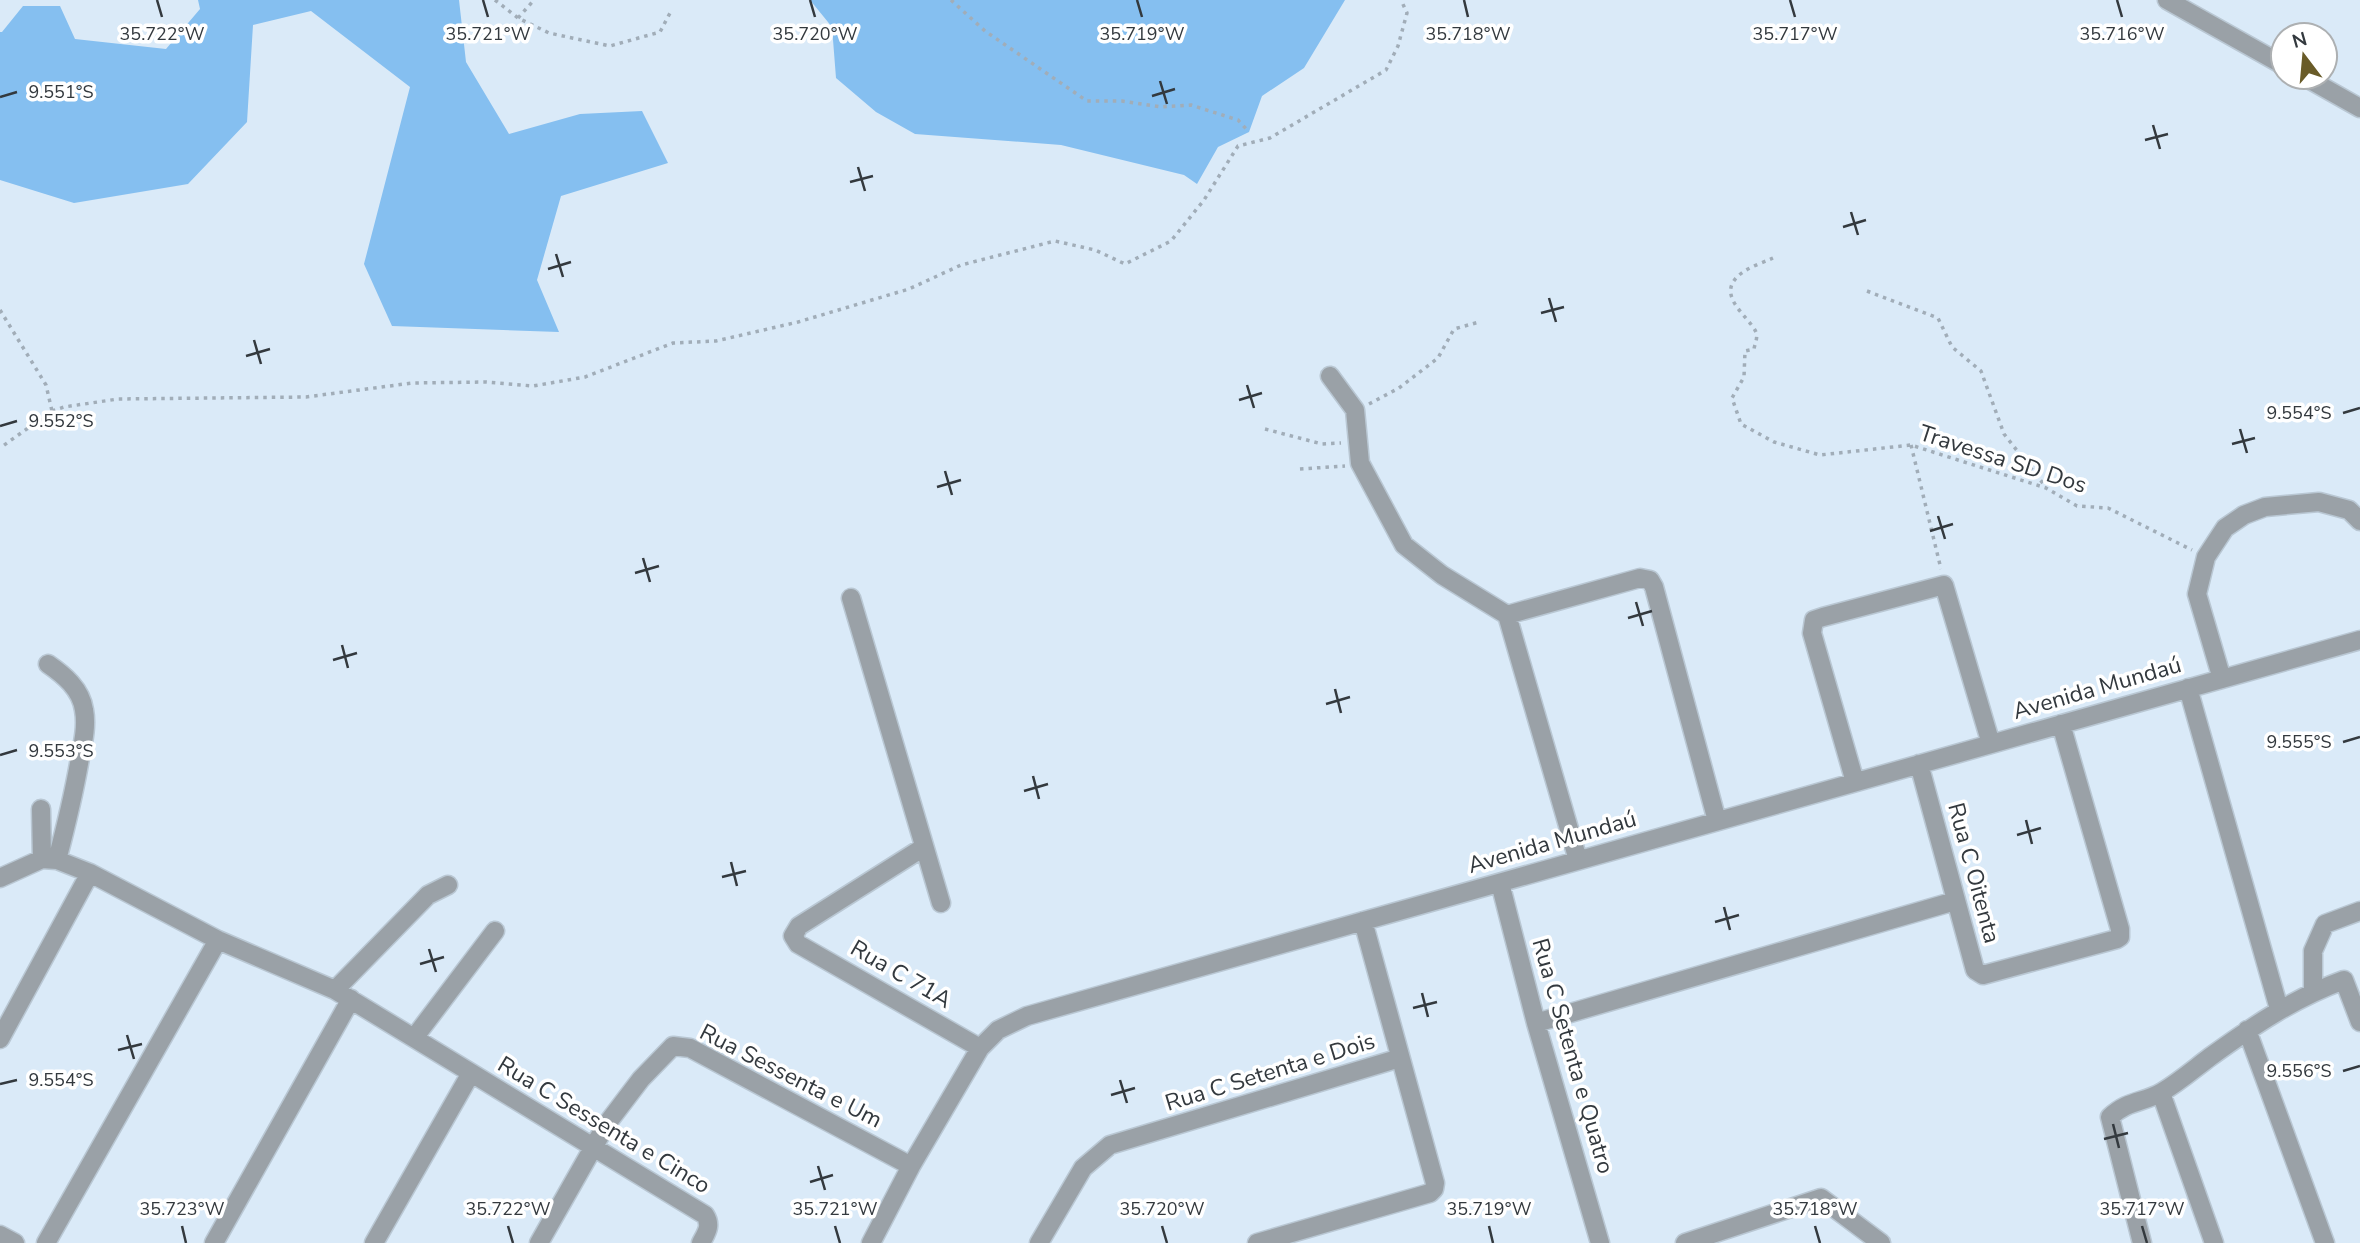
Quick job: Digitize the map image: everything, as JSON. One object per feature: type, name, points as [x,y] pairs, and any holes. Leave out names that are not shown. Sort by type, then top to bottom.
[{"type":"street","points":[[2167,0],[2269,57]]},
{"type":"street","points":[[2330,91],[2360,108]]},
{"type":"street","points":[[1330,376],[1355,411],[1360,463],[1404,545],[1442,575],[1507,615],[1578,860]]},
{"type":"street","points":[[2222,679],[2197,594],[2206,557],[2225,528],[2244,515],[2265,507],[2319,502],[2348,510],[2360,521]]},
{"type":"street","points":[[1507,615],[1640,578],[1650,580],[1717,821]]},
{"type":"street","points":[[1855,782],[1812,634],[1814,621],[1944,584],[1991,744]]},
{"type":"street","points":[[851,598],[941,903]]},
{"type":"street","name":"Avenida Mundaú","points":[[871,1243],[911,1166],[980,1048],[998,1030],[1027,1016],[2360,640]]},
{"type":"street","points":[[0,878],[50,860],[72,805],[85,731],[84,708],[74,687],[48,664]]},
{"type":"street","points":[[2188,688],[2279,1009]]},
{"type":"street","name":"Rua C Oitenta","points":[[1919,764],[1975,970],[1983,975],[2120,937],[2120,929],[2061,724]]},
{"type":"street","points":[[41,809],[50,860]]},
{"type":"street","name":"Rua C 71A","points":[[924,847],[799,926],[793,936],[797,944],[980,1048]]},
{"type":"street","name":"Rua C Sessenta e Cinco","points":[[50,860],[90,873],[218,940],[343,994],[705,1215],[709,1222],[708,1230],[701,1243]]},
{"type":"street","points":[[0,1039],[90,873]]},
{"type":"street","name":"Rua C Setenta e Quatro","points":[[1500,883],[1536,1023],[1600,1243]]},
{"type":"street","points":[[214,1243],[343,994],[428,895],[448,885]]},
{"type":"street","points":[[1536,1023],[1955,901]]},
{"type":"street","points":[[2313,991],[2313,951],[2325,924],[2360,911]]},
{"type":"street","points":[[1257,1243],[1430,1193],[1434,1189],[1435,1183],[1363,921]]},
{"type":"street","points":[[414,1038],[495,931]]},
{"type":"street","points":[[46,1243],[218,940]]},
{"type":"street","points":[[2142,1243],[2110,1117],[2121,1107],[2161,1093],[2247,1030],[2313,991],[2352,979],[2360,1022]]},
{"type":"street","points":[[2247,1030],[2325,1243]]},
{"type":"street","name":"Rua Sessenta e Um","points":[[540,1243],[592,1147],[642,1079],[673,1046],[690,1048],[911,1166]]},
{"type":"street","name":"Rua C Setenta e Dois","points":[[1039,1243],[1083,1168],[1111,1145],[1400,1058]]},
{"type":"street","name":"Rua C Sessenta e Cinco","points":[[374,1243],[471,1073]]},
{"type":"street","points":[[2161,1093],[2214,1243]]},
{"type":"street","points":[[1685,1243],[1821,1198],[1881,1243]]},
{"type":"street","points":[[0,1235],[16,1243]]},
{"type":"path","points":[[495,0],[518,18],[549,33],[610,46],[660,32],[670,13]]},
{"type":"path","points":[[518,18],[534,0]]},
{"type":"path","points":[[951,0],[985,32],[1087,101],[1122,101],[1161,107],[1191,105],[1238,120],[1249,132]]},
{"type":"path","points":[[0,448],[52,411],[118,399],[306,397],[412,383],[486,382],[533,386],[585,377],[673,344],[716,341],[798,322],[909,289],[961,265],[1055,241],[1095,250],[1125,264],[1171,241],[1204,200],[1238,146],[1270,138],[1386,70],[1398,46],[1407,13],[1401,0]]},
{"type":"path","name":"Travessa SD Dos","points":[[1773,258],[1742,273],[1732,285],[1732,298],[1738,312],[1755,331],[1756,338],[1754,349],[1745,351],[1744,377],[1732,398],[1741,424],[1774,442],[1821,455],[1911,445],[2046,488],[2077,506],[2108,508],[2206,557]]},
{"type":"path","points":[[1867,291],[1938,318],[1952,347],[1981,371],[2004,434],[2046,488]]},
{"type":"path","points":[[0,310],[46,384],[52,411]]},
{"type":"path","points":[[1355,411],[1399,388],[1438,358],[1454,329],[1479,322]]},
{"type":"path","points":[[1265,429],[1322,444],[1357,442]]},
{"type":"path","points":[[1911,445],[1944,584]]},
{"type":"path","points":[[1300,469],[1344,467],[1360,463]]},
{"type":"shaded area","points":[[198,0],[459,0],[466,62],[509,134],[580,114],[642,111],[668,163],[561,196],[537,280],[559,332],[392,326],[364,264],[410,87],[311,11],[253,25],[247,122],[188,184],[74,203],[0,180],[0,32],[23,6],[60,6],[75,39],[166,49],[200,9]]},
{"type":"shaded area","points":[[810,0],[1345,0],[1304,68],[1262,96],[1249,132],[1218,147],[1197,184],[1184,175],[1061,145],[915,134],[876,112],[836,78],[832,27]]}]
